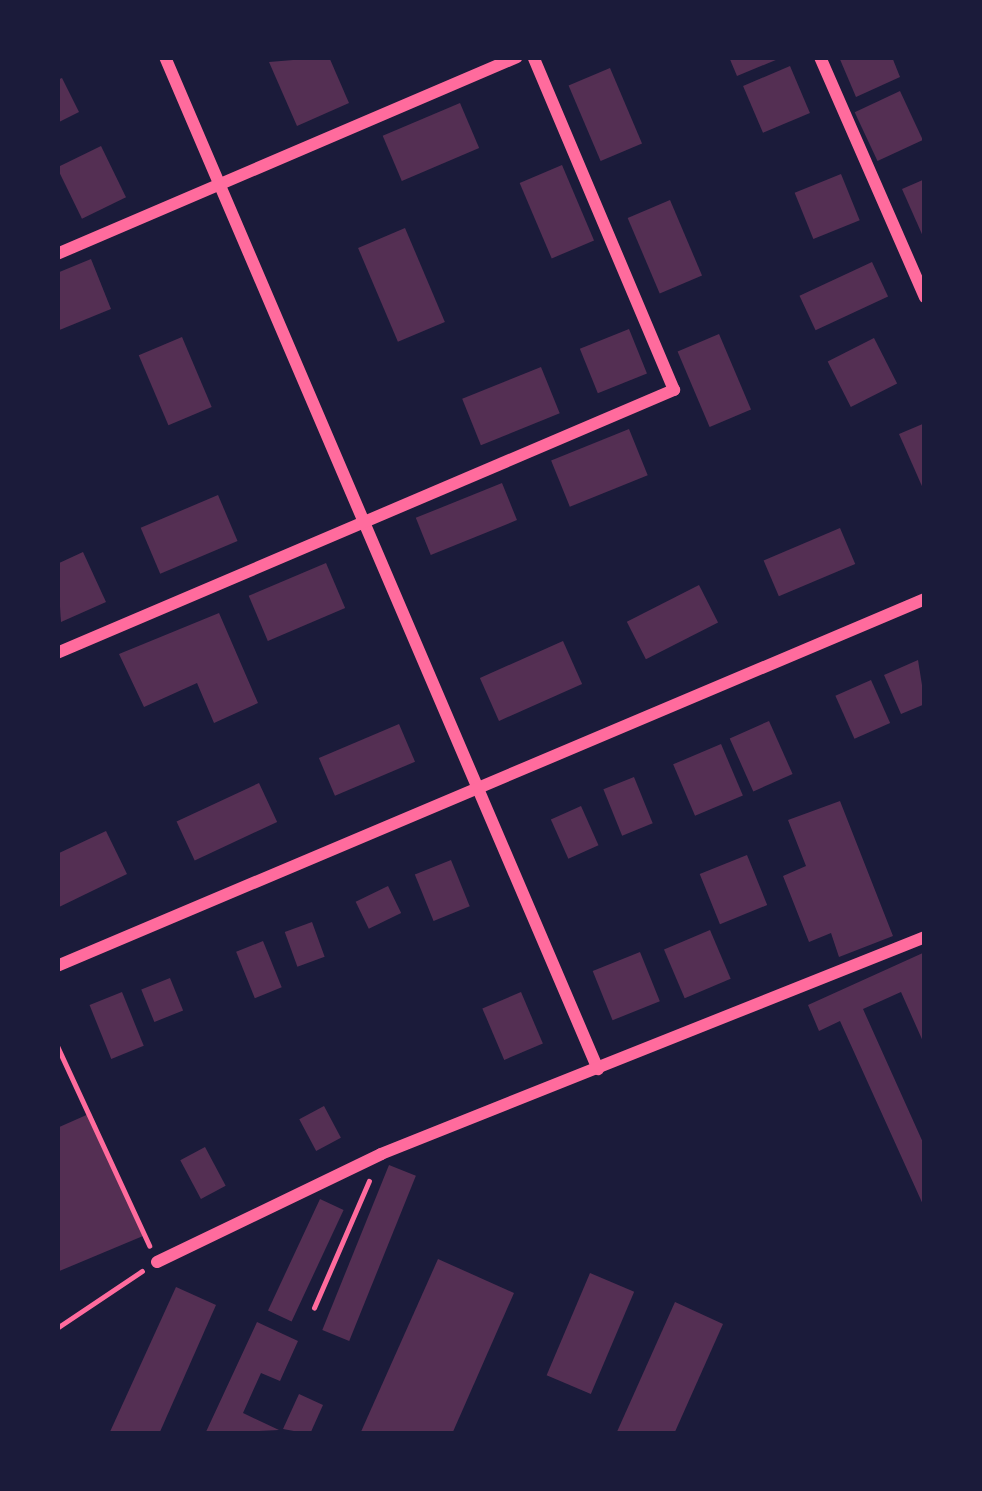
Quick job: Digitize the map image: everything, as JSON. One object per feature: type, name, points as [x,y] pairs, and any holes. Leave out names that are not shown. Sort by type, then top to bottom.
[{"type":"street","points":[[165,57],[598,1069]]},
{"type":"street","points":[[57,254],[517,57]]},
{"type":"street","points":[[57,653],[674,390],[532,57]]},
{"type":"street","points":[[820,57],[925,297]]},
{"type":"street","points":[[57,966],[482,791],[925,598]]},
{"type":"street","points":[[157,1262],[381,1154],[925,937]]},
{"type":"path","points":[[57,1045],[157,1262],[57,1328]]},
{"type":"path","points":[[314,1308],[381,1154]]},
{"type":"building","points":[[329,57],[349,103],[297,126],[269,62]]},
{"type":"building","points":[[729,57],[783,57],[737,76]]},
{"type":"building","points":[[839,57],[892,57],[900,77],[856,97]]},
{"type":"building","points":[[790,66],[810,113],[763,133],[743,86]]},
{"type":"building","points":[[610,68],[642,143],[601,161],[569,86]]},
{"type":"building","points":[[62,78],[79,112],[57,123],[57,80]]},
{"type":"building","points":[[900,91],[923,140],[878,161],[855,112]]},
{"type":"building","points":[[460,103],[479,148],[402,181],[383,136]]},
{"type":"building","points":[[101,146],[126,197],[82,219],[57,167]]},
{"type":"building","points":[[562,165],[594,240],[552,258],[520,183]]},
{"type":"building","points":[[841,174],[860,220],[813,239],[795,193]]},
{"type":"building","points":[[925,179],[925,241],[902,189]]},
{"type":"building","points":[[670,200],[702,275],[660,293],[628,218]]},
{"type":"building","points":[[405,228],[445,322],[398,342],[358,248]]},
{"type":"building","points":[[91,259],[111,309],[57,331],[57,273]]},
{"type":"building","points":[[872,262],[888,296],[816,330],[799,296]]},
{"type":"building","points":[[629,329],[647,374],[598,393],[580,349]]},
{"type":"building","points":[[719,334],[751,409],[710,427],[678,352]]},
{"type":"building","points":[[182,337],[212,407],[168,425],[139,355]]},
{"type":"building","points":[[874,338],[897,383],[851,407],[828,362]]},
{"type":"building","points":[[541,367],[560,413],[481,445],[462,399]]},
{"type":"building","points":[[925,423],[925,493],[899,434]]},
{"type":"building","points":[[629,429],[648,475],[570,507],[551,460]]},
{"type":"building","points":[[502,483],[517,520],[431,555],[416,518]]},
{"type":"building","points":[[218,495],[238,541],[160,574],[141,528]]},
{"type":"building","points":[[840,528],[855,564],[779,596],[764,560]]},
{"type":"building","points":[[83,552],[106,602],[61,622],[57,564]]},
{"type":"building","points":[[326,563],[345,608],[268,641],[249,596]]},
{"type":"building","points":[[699,585],[718,622],[646,659],[627,622]]},
{"type":"building","points":[[219,613],[258,703],[214,723],[197,683],[144,707],[119,654]]},
{"type":"building","points":[[563,641],[582,684],[499,721],[480,678]]},
{"type":"building","points":[[918,660],[925,704],[901,714],[884,675]]},
{"type":"building","points":[[871,680],[890,723],[854,739],[835,696]]},
{"type":"building","points":[[769,721],[793,774],[753,791],[730,738]]},
{"type":"building","points":[[399,724],[415,762],[335,796],[319,758]]},
{"type":"building","points":[[721,744],[743,796],[695,816],[673,764]]},
{"type":"building","points":[[634,777],[653,823],[622,836],[603,789]]},
{"type":"building","points":[[259,783],[277,822],[195,860],[177,821]]},
{"type":"building","points":[[840,801],[893,936],[839,957],[831,933],[809,942],[783,876],[806,866],[788,820]]},
{"type":"building","points":[[581,806],[598,845],[568,859],[551,819]]},
{"type":"building","points":[[106,831],[127,874],[57,908],[57,854]]},
{"type":"building","points":[[747,855],[767,905],[720,924],[700,874]]},
{"type":"building","points":[[451,860],[470,906],[434,921],[415,875]]},
{"type":"building","points":[[388,886],[401,913],[369,929],[356,902]]},
{"type":"building","points":[[312,922],[325,957],[297,967],[285,932]]},
{"type":"building","points":[[710,930],[731,979],[685,998],[664,950]]},
{"type":"building","points":[[263,941],[282,987],[255,998],[236,952]]},
{"type":"building","points":[[640,952],[660,1001],[613,1020],[593,971]]},
{"type":"building","points":[[925,952],[925,1046],[901,992],[863,1009],[925,1147],[925,1209],[840,1021],[819,1031],[808,1005]]},
{"type":"building","points":[[170,978],[183,1010],[154,1022],[141,990]]},
{"type":"building","points":[[122,992],[144,1046],[111,1059],[90,1005]]},
{"type":"building","points":[[521,992],[543,1044],[504,1060],[482,1008]]},
{"type":"building","points":[[324,1106],[341,1138],[316,1151],[299,1119]]},
{"type":"building","points":[[91,1113],[143,1236],[57,1272],[57,1128]]},
{"type":"building","points":[[205,1147],[226,1186],[201,1199],[180,1160]]},
{"type":"building","points":[[389,1165],[416,1176],[349,1341],[322,1330]]},
{"type":"building","points":[[320,1199],[344,1210],[292,1321],[268,1310]]},
{"type":"building","points":[[438,1259],[514,1293],[452,1434],[360,1434]]},
{"type":"building","points":[[590,1273],[634,1292],[591,1394],[547,1375]]},
{"type":"building","points":[[176,1287],[216,1305],[159,1434],[109,1434]]},
{"type":"building","points":[[675,1302],[723,1324],[674,1434],[616,1434]]},
{"type":"building","points":[[257,1322],[298,1341],[280,1381],[261,1373],[243,1413],[279,1430],[205,1434]]},
{"type":"building","points":[[299,1394],[323,1405],[310,1434],[283,1429]]}]
